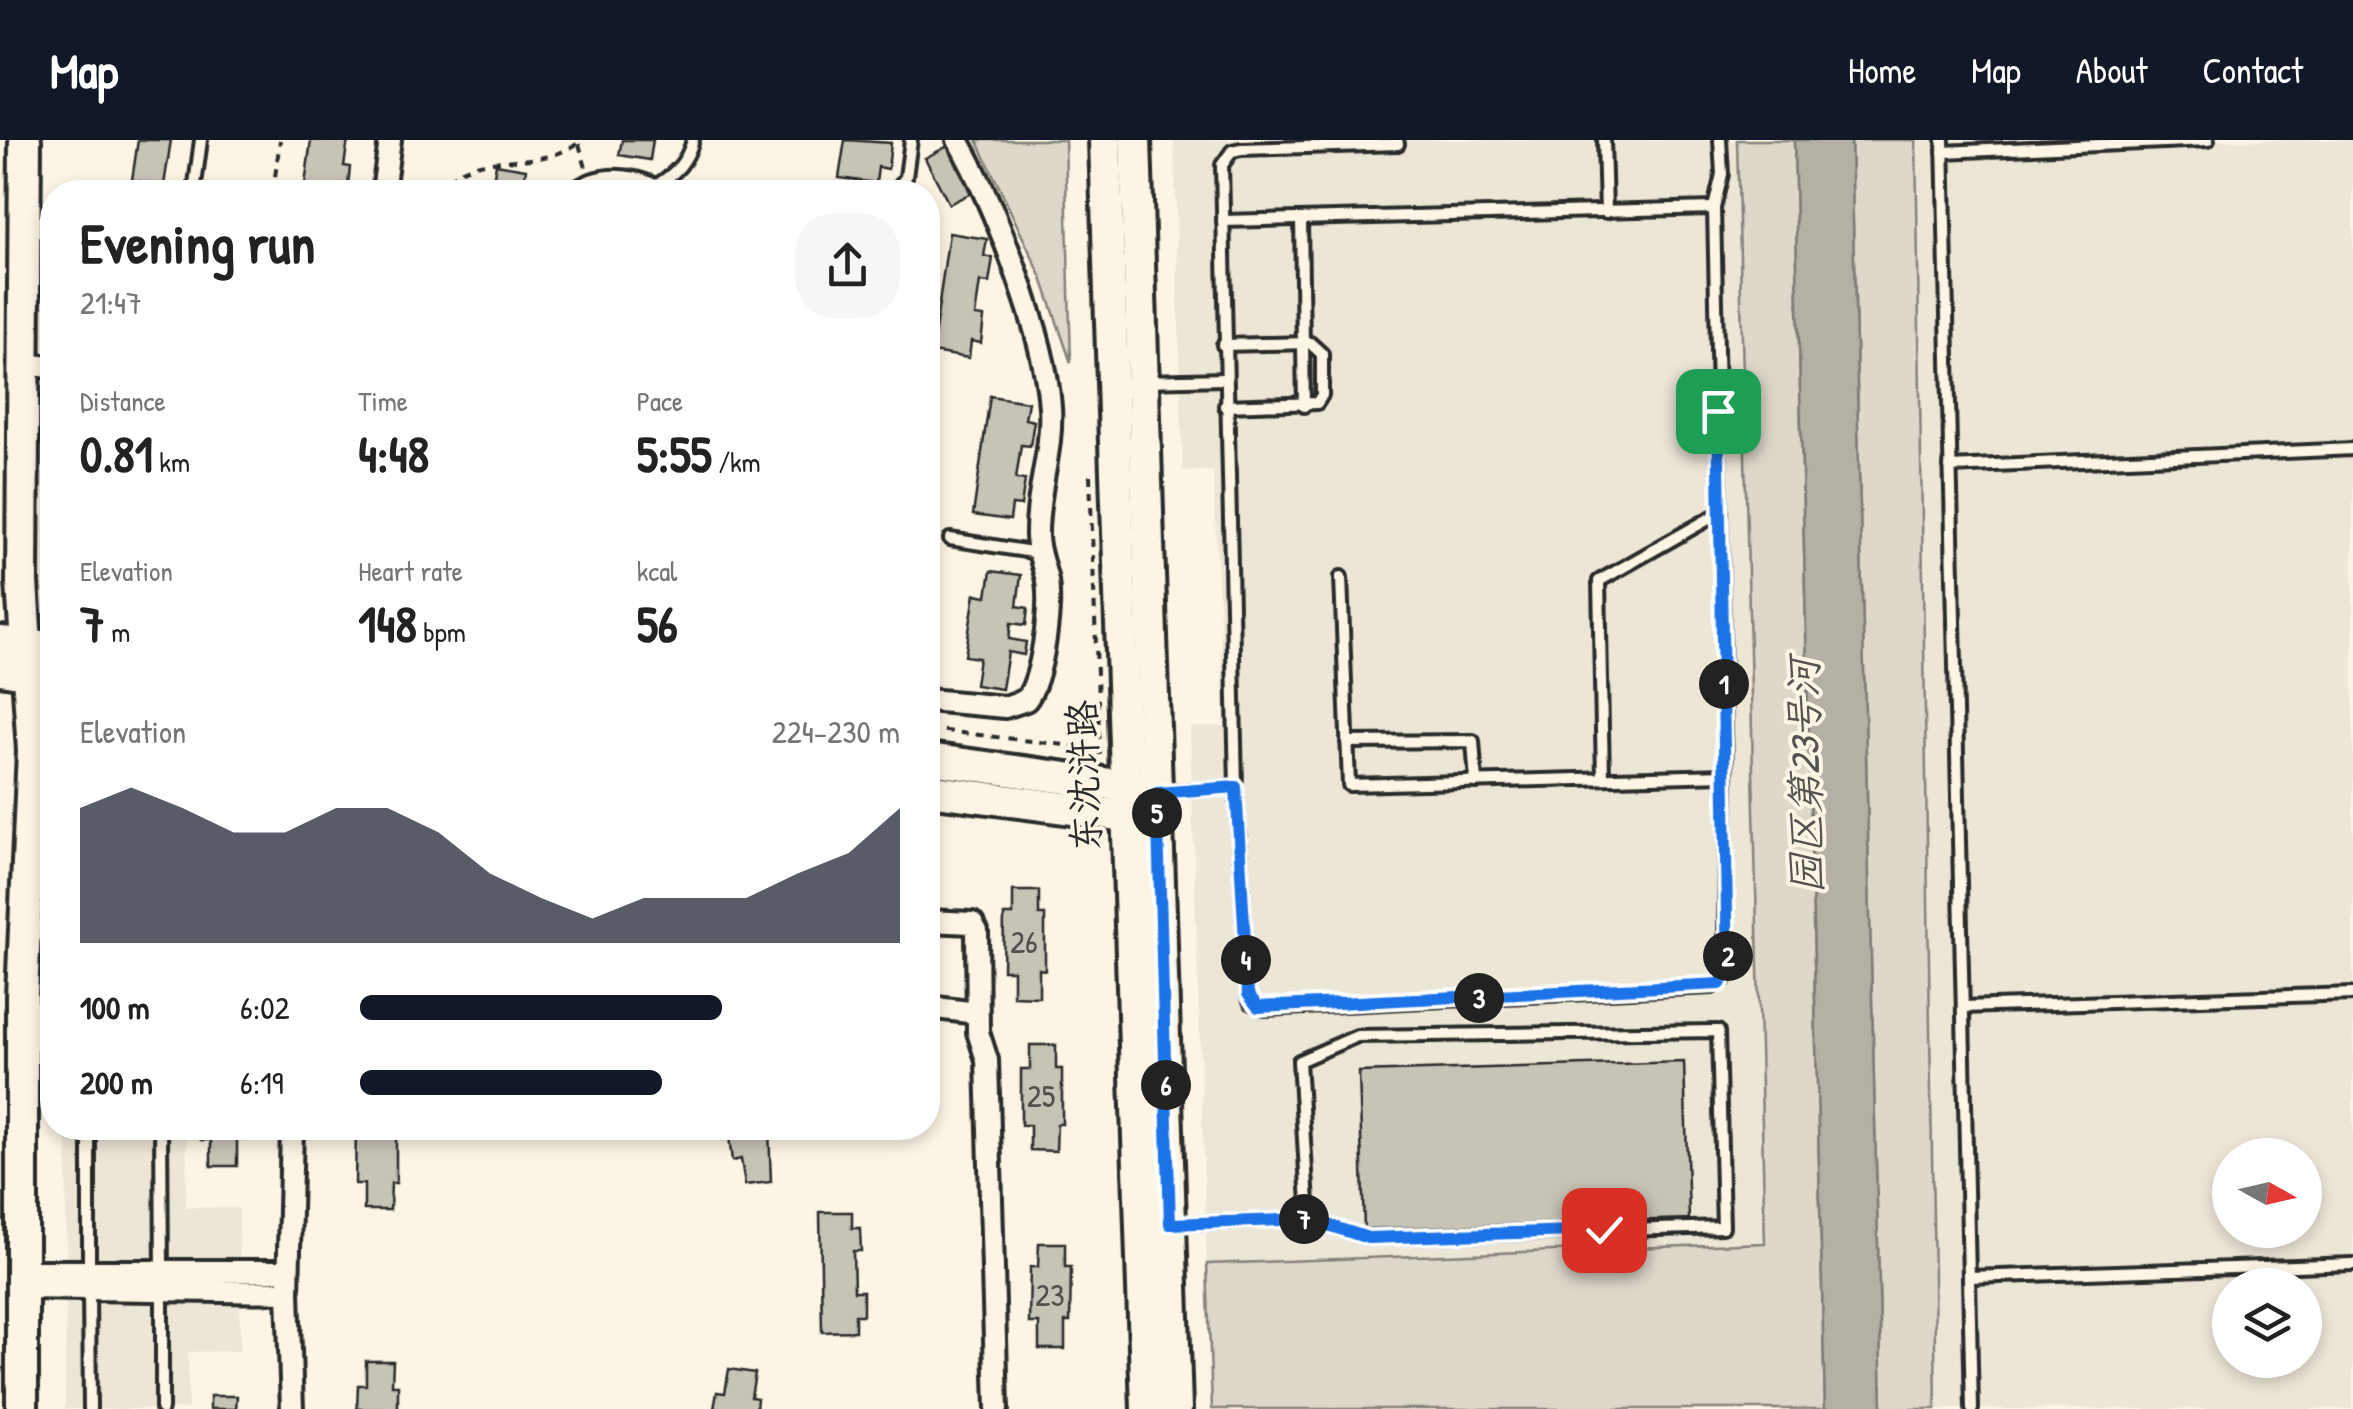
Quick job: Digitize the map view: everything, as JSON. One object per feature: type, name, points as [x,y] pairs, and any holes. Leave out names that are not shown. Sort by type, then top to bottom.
[{"type":"main road","points":[[22,1409],[22,996],[32,751],[22,582],[25,140]]},
{"type":"main road","name":"东沈浒路","points":[[1105,140],[1129,382],[1157,793],[1176,1409]]},
{"type":"main road","name":"东沈浒路","points":[[1135,140],[1124,784],[1148,1409]]},
{"type":"main road","points":[[940,760],[1124,784],[1157,793]]},
{"type":"main road","points":[[940,792],[1125,816],[1157,793]]},
{"type":"street","points":[[385,180],[390,140]]},
{"type":"street","points":[[940,701],[1005,707],[1026,700],[1034,690],[1048,584],[1037,526],[1048,462],[1050,408],[1044,362],[988,200],[958,140]]},
{"type":"street","points":[[21,364],[40,366]]},
{"type":"street","points":[[940,921],[962,920],[972,923],[977,931],[978,1032],[987,1060],[997,1409]]},
{"type":"street","points":[[940,1008],[977,1013]]},
{"type":"street","points":[[292,1140],[288,1281],[292,1409]]},
{"type":"street","points":[[22,1280],[288,1281]]},
{"type":"lane","points":[[196,180],[202,140]]},
{"type":"lane","points":[[665,180],[687,160],[693,140]]},
{"type":"lane","points":[[904,180],[912,140]]},
{"type":"lane","points":[[1398,140],[1398,144],[1346,143],[1232,151],[1222,165],[1223,345],[1236,787],[1248,994],[1252,1003],[1265,1009],[1720,984],[1728,971],[1714,208],[1722,174],[1720,140]]},
{"type":"lane","points":[[1604,140],[1606,212]]},
{"type":"lane","points":[[1972,1409],[1943,146],[2208,140]]},
{"type":"lane","points":[[597,180],[624,176],[639,180]]},
{"type":"lane","points":[[1223,221],[1714,208]]},
{"type":"lane","points":[[1301,220],[1304,406]]},
{"type":"lane","points":[[1223,345],[1302,343],[1318,347],[1322,354],[1322,396],[1317,403],[1226,406]]},
{"type":"lane","points":[[1129,382],[1224,379]]},
{"type":"lane","points":[[1950,467],[2353,448]]},
{"type":"lane","points":[[1603,778],[1598,581],[1720,512]]},
{"type":"lane","points":[[950,539],[1040,553]]},
{"type":"lane","points":[[1341,577],[1349,785],[1726,775]]},
{"type":"lane","points":[[1348,742],[1473,741],[1476,782]]},
{"type":"lane","points":[[1157,793],[1236,787]]},
{"type":"lane","points":[[1962,1007],[2353,994]]},
{"type":"lane","points":[[1170,1224],[1309,1219],[1368,1238],[1723,1226],[1718,1031],[1358,1036],[1299,1061],[1309,1219]]},
{"type":"lane","points":[[90,1140],[90,1409]]},
{"type":"lane","points":[[161,1140],[162,1409]]},
{"type":"lane","points":[[1968,1277],[2353,1264]]},
{"type":"path","points":[[275,180],[280,140]]},
{"type":"path","points":[[534,151],[580,142],[590,180]]},
{"type":"path","points":[[446,180],[456,164]]},
{"type":"path","points":[[940,730],[1124,751]]},
{"type":"shaded area","points":[[977,140],[1065,140],[1071,363],[1042,278]]},
{"type":"shaded area","points":[[1174,140],[1737,140],[1765,1244],[1207,1264],[1190,727],[1225,726],[1213,471],[1183,471]]},
{"type":"shaded area","points":[[1737,140],[1794,140],[1825,1409],[1212,1409],[1207,1264],[1765,1243]]},
{"type":"shaded area","points":[[1794,140],[1851,140],[1882,1409],[1825,1409]]},
{"type":"shaded area","points":[[1851,140],[1916,140],[1936,1409],[1882,1409]]},
{"type":"shaded area","points":[[1916,140],[2353,140],[2353,1409],[1936,1409]]},
{"type":"shaded area","points":[[67,1140],[187,1140],[186,1207],[239,1208],[240,1351],[188,1352],[188,1409],[65,1409]]},
{"type":"building","points":[[138,140],[171,140],[165,180],[132,180]]},
{"type":"building","points":[[311,140],[348,140],[344,166],[350,167],[349,180],[306,180]]},
{"type":"building","points":[[622,140],[653,140],[650,160],[619,155]]},
{"type":"building","points":[[845,140],[891,143],[888,169],[878,167],[876,180],[839,178]]},
{"type":"building","points":[[954,143],[977,190],[949,204],[940,180],[925,158]]},
{"type":"building","points":[[496,164],[526,169],[524,180],[493,180]]},
{"type":"building","points":[[949,233],[987,239],[984,256],[993,258],[989,283],[980,282],[975,316],[984,317],[981,343],[971,341],[969,358],[940,353],[940,296]]},
{"type":"building","points":[[990,396],[1028,402],[1025,419],[1034,421],[1030,446],[1021,445],[1016,479],[1025,480],[1021,506],[1012,505],[1010,520],[973,515]]},
{"type":"building","points":[[991,571],[1021,575],[1017,606],[1028,608],[1026,625],[1011,623],[1009,639],[1026,642],[1024,655],[1008,652],[1002,689],[975,685],[979,658],[965,656],[975,594],[987,596]]},
{"type":"building","points":[[1013,891],[1039,891],[1039,915],[1045,915],[1045,970],[1039,969],[1039,997],[1013,996],[1013,970],[1003,970],[1004,915],[1013,915]]},
{"type":"building","points":[[1030,1045],[1056,1045],[1056,1069],[1062,1069],[1062,1124],[1057,1124],[1056,1151],[1030,1150],[1030,1125],[1021,1125],[1021,1069],[1030,1069]]},
{"type":"building","points":[[1684,1062],[1689,1219],[1364,1229],[1359,1072]]},
{"type":"building","points":[[211,1140],[237,1140],[237,1166],[211,1166]]},
{"type":"building","points":[[356,1140],[396,1140],[396,1183],[391,1183],[390,1210],[364,1210],[364,1184],[355,1184]]},
{"type":"building","points":[[729,1140],[769,1140],[771,1182],[745,1185],[741,1159],[732,1161]]},
{"type":"building","points":[[820,1212],[852,1212],[852,1228],[860,1228],[861,1251],[853,1251],[854,1291],[863,1291],[863,1315],[855,1315],[855,1331],[822,1332]]},
{"type":"building","points":[[1039,1243],[1065,1243],[1065,1267],[1071,1267],[1070,1322],[1065,1322],[1065,1349],[1039,1349],[1039,1323],[1029,1323],[1030,1267],[1038,1267]]},
{"type":"building","points":[[366,1361],[393,1361],[392,1385],[398,1385],[398,1409],[357,1409],[358,1385],[366,1385]]},
{"type":"building","points":[[729,1369],[755,1373],[751,1397],[757,1398],[756,1409],[714,1409],[717,1392],[725,1393]]},
{"type":"building","points":[[210,1396],[237,1396],[236,1409],[210,1409]]},
{"type":"route","points":[[1604,1230],[1368,1238],[1309,1219],[1170,1224],[1157,793],[1196,787],[1236,787],[1248,994],[1258,1007],[1720,984],[1728,971],[1718,411]]},
{"type":"water label","name":"园区第23号河","points":[[1805,776]]}]
